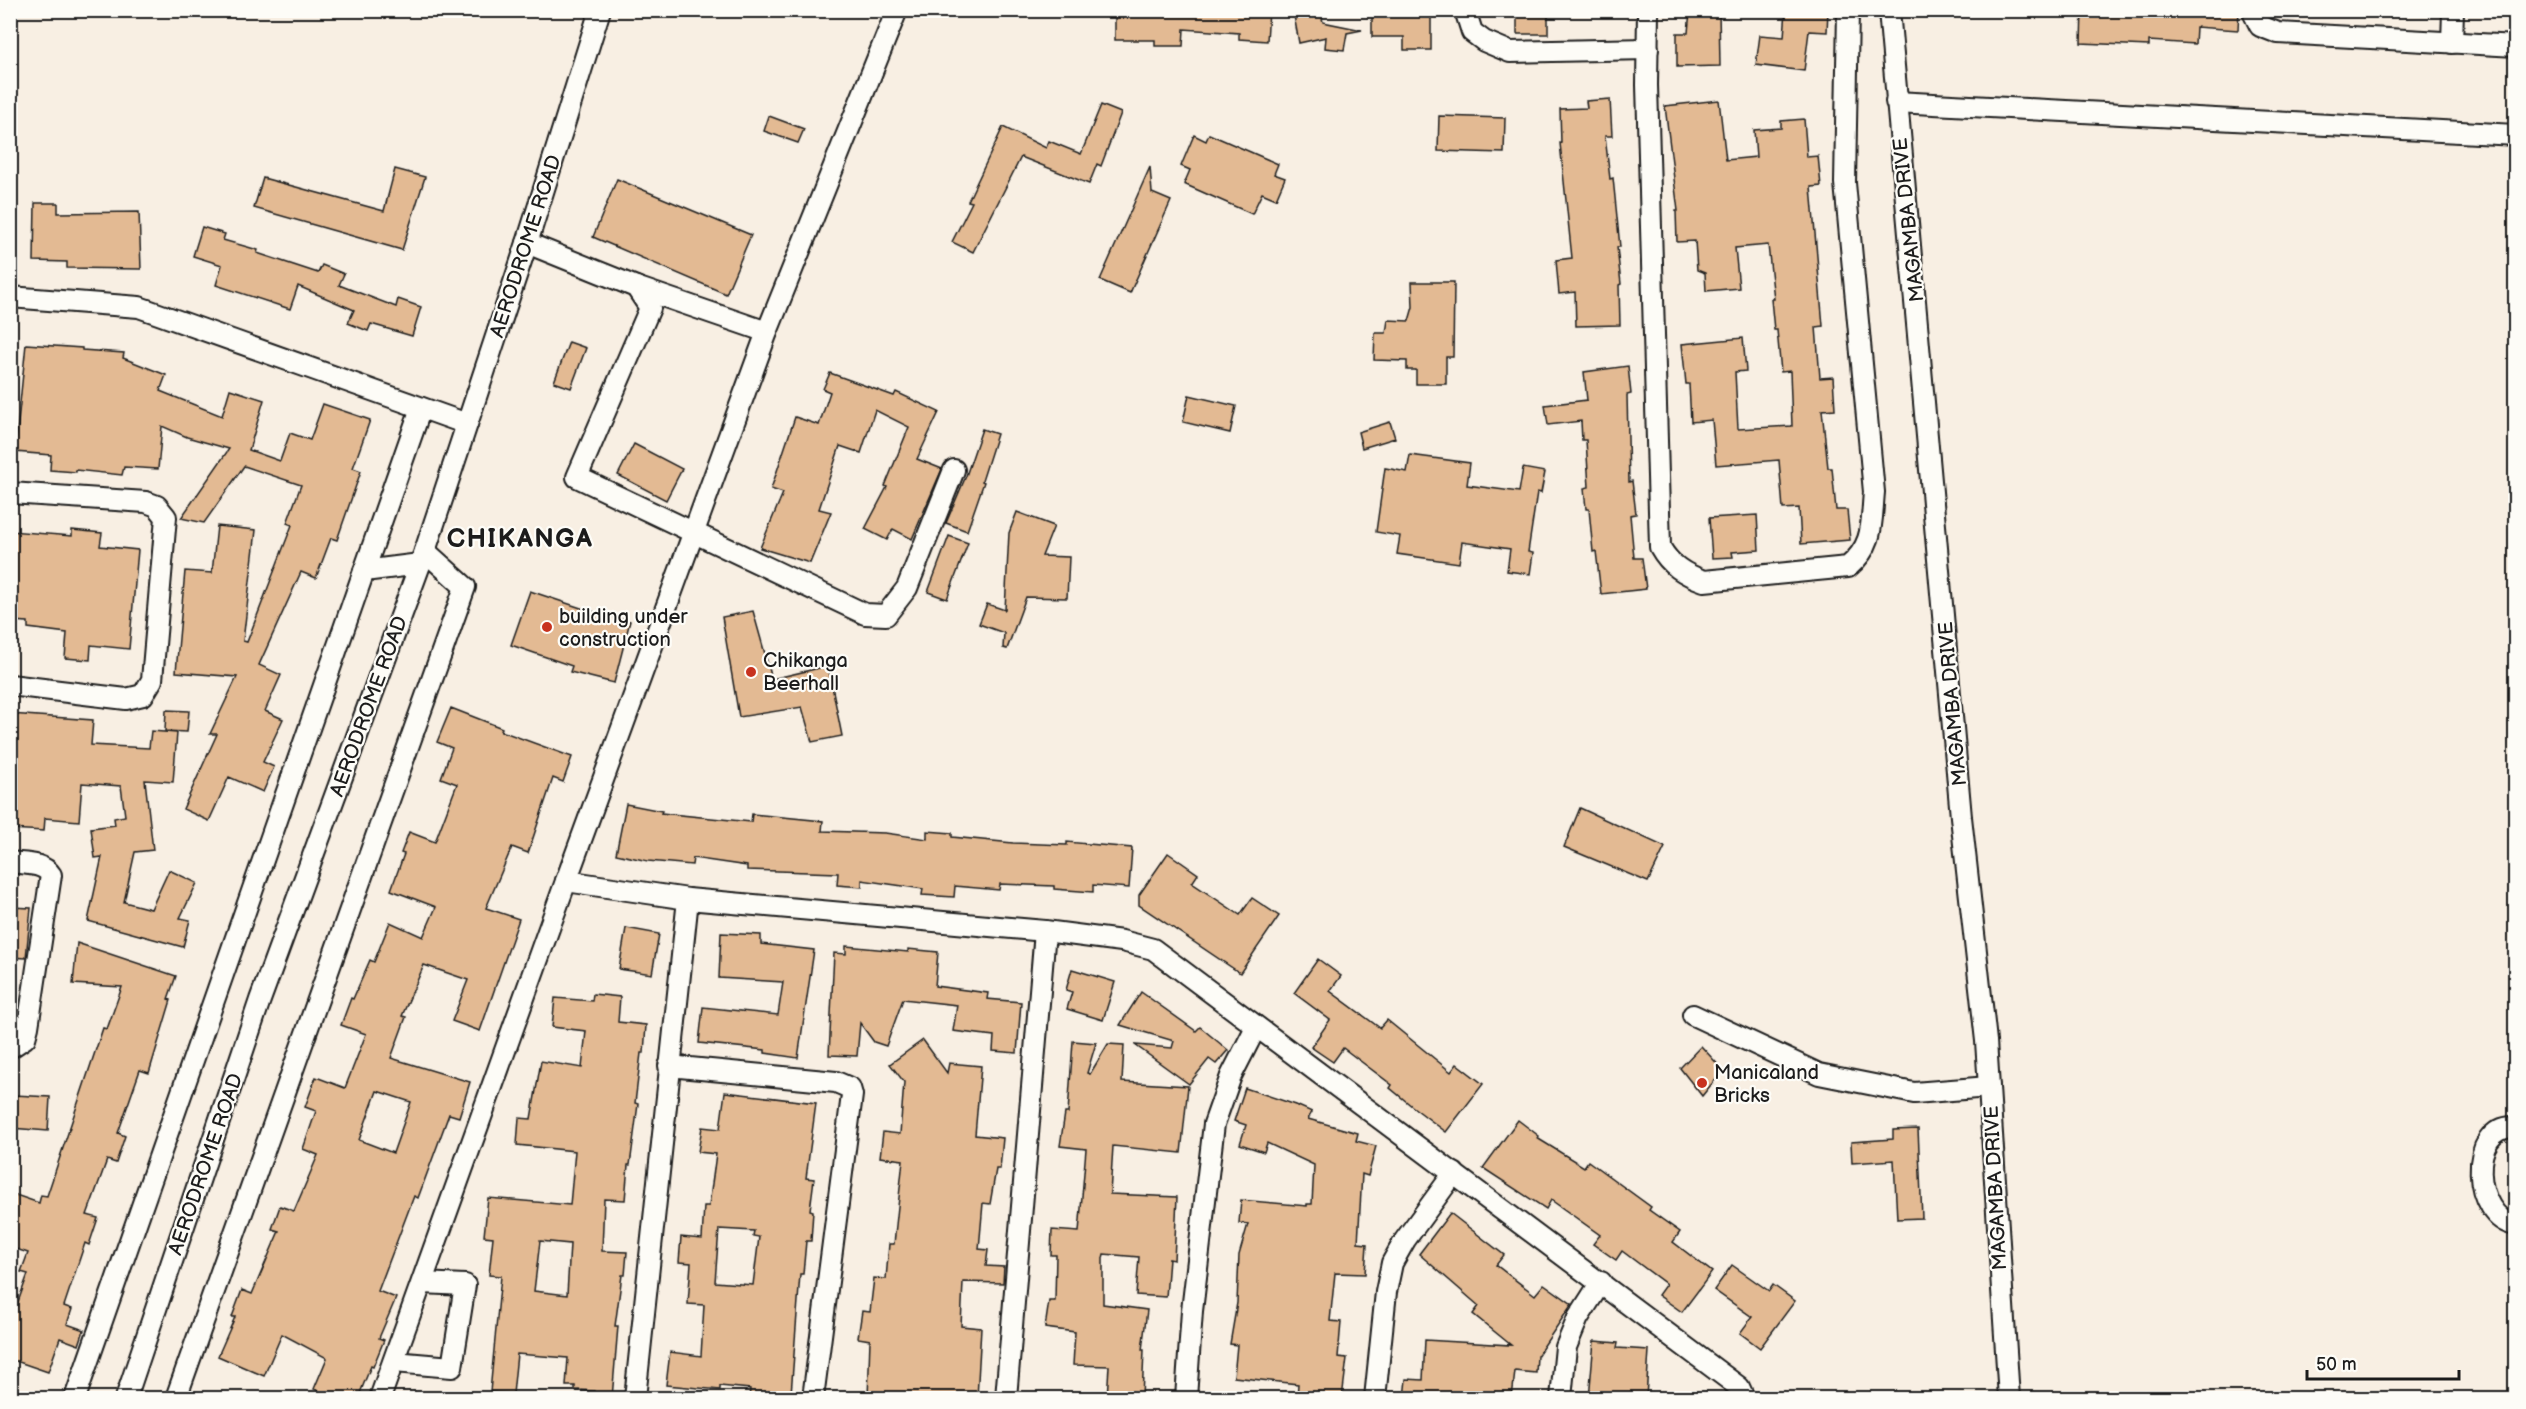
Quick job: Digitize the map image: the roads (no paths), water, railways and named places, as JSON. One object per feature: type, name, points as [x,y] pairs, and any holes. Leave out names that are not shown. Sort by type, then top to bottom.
[{"type":"street","name":"AERODROME ROAD","points":[[126,1398],[260,1000],[422,557],[527,243],[600,10]]},
{"type":"street","points":[[380,1398],[767,332],[897,10]]},
{"type":"street","points":[[1465,10],[1472,32],[1484,41],[1510,52],[1648,49]]},
{"type":"street","points":[[1648,10],[1660,547],[1667,560],[1680,570],[1704,581],[1848,567],[1862,556],[1870,539],[1874,492],[1845,183],[1848,10]]},
{"type":"street","name":"MAGAMBA DRIVE","points":[[1889,10],[1961,817],[1985,1030],[2009,1398]]},
{"type":"street","points":[[2252,10],[2260,26],[2278,33],[2516,46]]},
{"type":"street","points":[[2452,43],[2453,10]]},
{"type":"street","points":[[1896,102],[2516,135]]},
{"type":"street","points":[[527,243],[636,287],[767,332]]},
{"type":"street","points":[[636,287],[650,308],[577,477],[865,614],[886,615],[907,588],[954,470]]},
{"type":"street","points":[[10,297],[139,307],[467,424]]},
{"type":"street","points":[[75,1398],[421,408]]},
{"type":"street","points":[[10,493],[146,502],[157,506],[166,518],[152,680],[142,695],[126,699],[10,685]]},
{"type":"street","points":[[177,1398],[465,587],[422,557],[363,572]]},
{"type":"street","points":[[10,862],[40,866],[48,869],[51,874],[28,1027],[25,1038],[10,1048]]},
{"type":"street","points":[[566,881],[688,899],[1045,931],[1122,940],[1153,949],[1601,1282],[1739,1387],[1744,1398]]},
{"type":"street","points":[[635,1398],[688,899]]},
{"type":"street","points":[[1006,1398],[1045,931]]},
{"type":"street","points":[[1693,1015],[1819,1074],[1914,1093],[1989,1087]]},
{"type":"street","points":[[1186,1398],[1192,1311],[1214,1124],[1231,1076],[1256,1027]]},
{"type":"street","points":[[669,1066],[836,1082],[850,1088],[852,1095],[813,1398]]},
{"type":"street","points":[[2516,1127],[2505,1126],[2494,1131],[2487,1140],[2481,1161],[2482,1183],[2489,1204],[2497,1216],[2516,1225]]},
{"type":"street","points":[[1375,1398],[1386,1292],[1392,1263],[1405,1240],[1454,1173]]},
{"type":"street","points":[[1561,1398],[1566,1347],[1578,1318],[1601,1282]]},
{"type":"street","points":[[394,1362],[452,1367],[465,1285],[422,1283]]},
{"type":"street","points":[[1995,1398],[2007,1376]]},
{"type":"place","name":"building under construction","points":[[547,627]]},
{"type":"place","name":"Chikanga Beerhall","points":[[751,672]]},
{"type":"place","name":"Manicaland Bricks","points":[[1702,1083]]},
{"type":"district","name":"CHIKANGA","points":[[520,538]]}]
